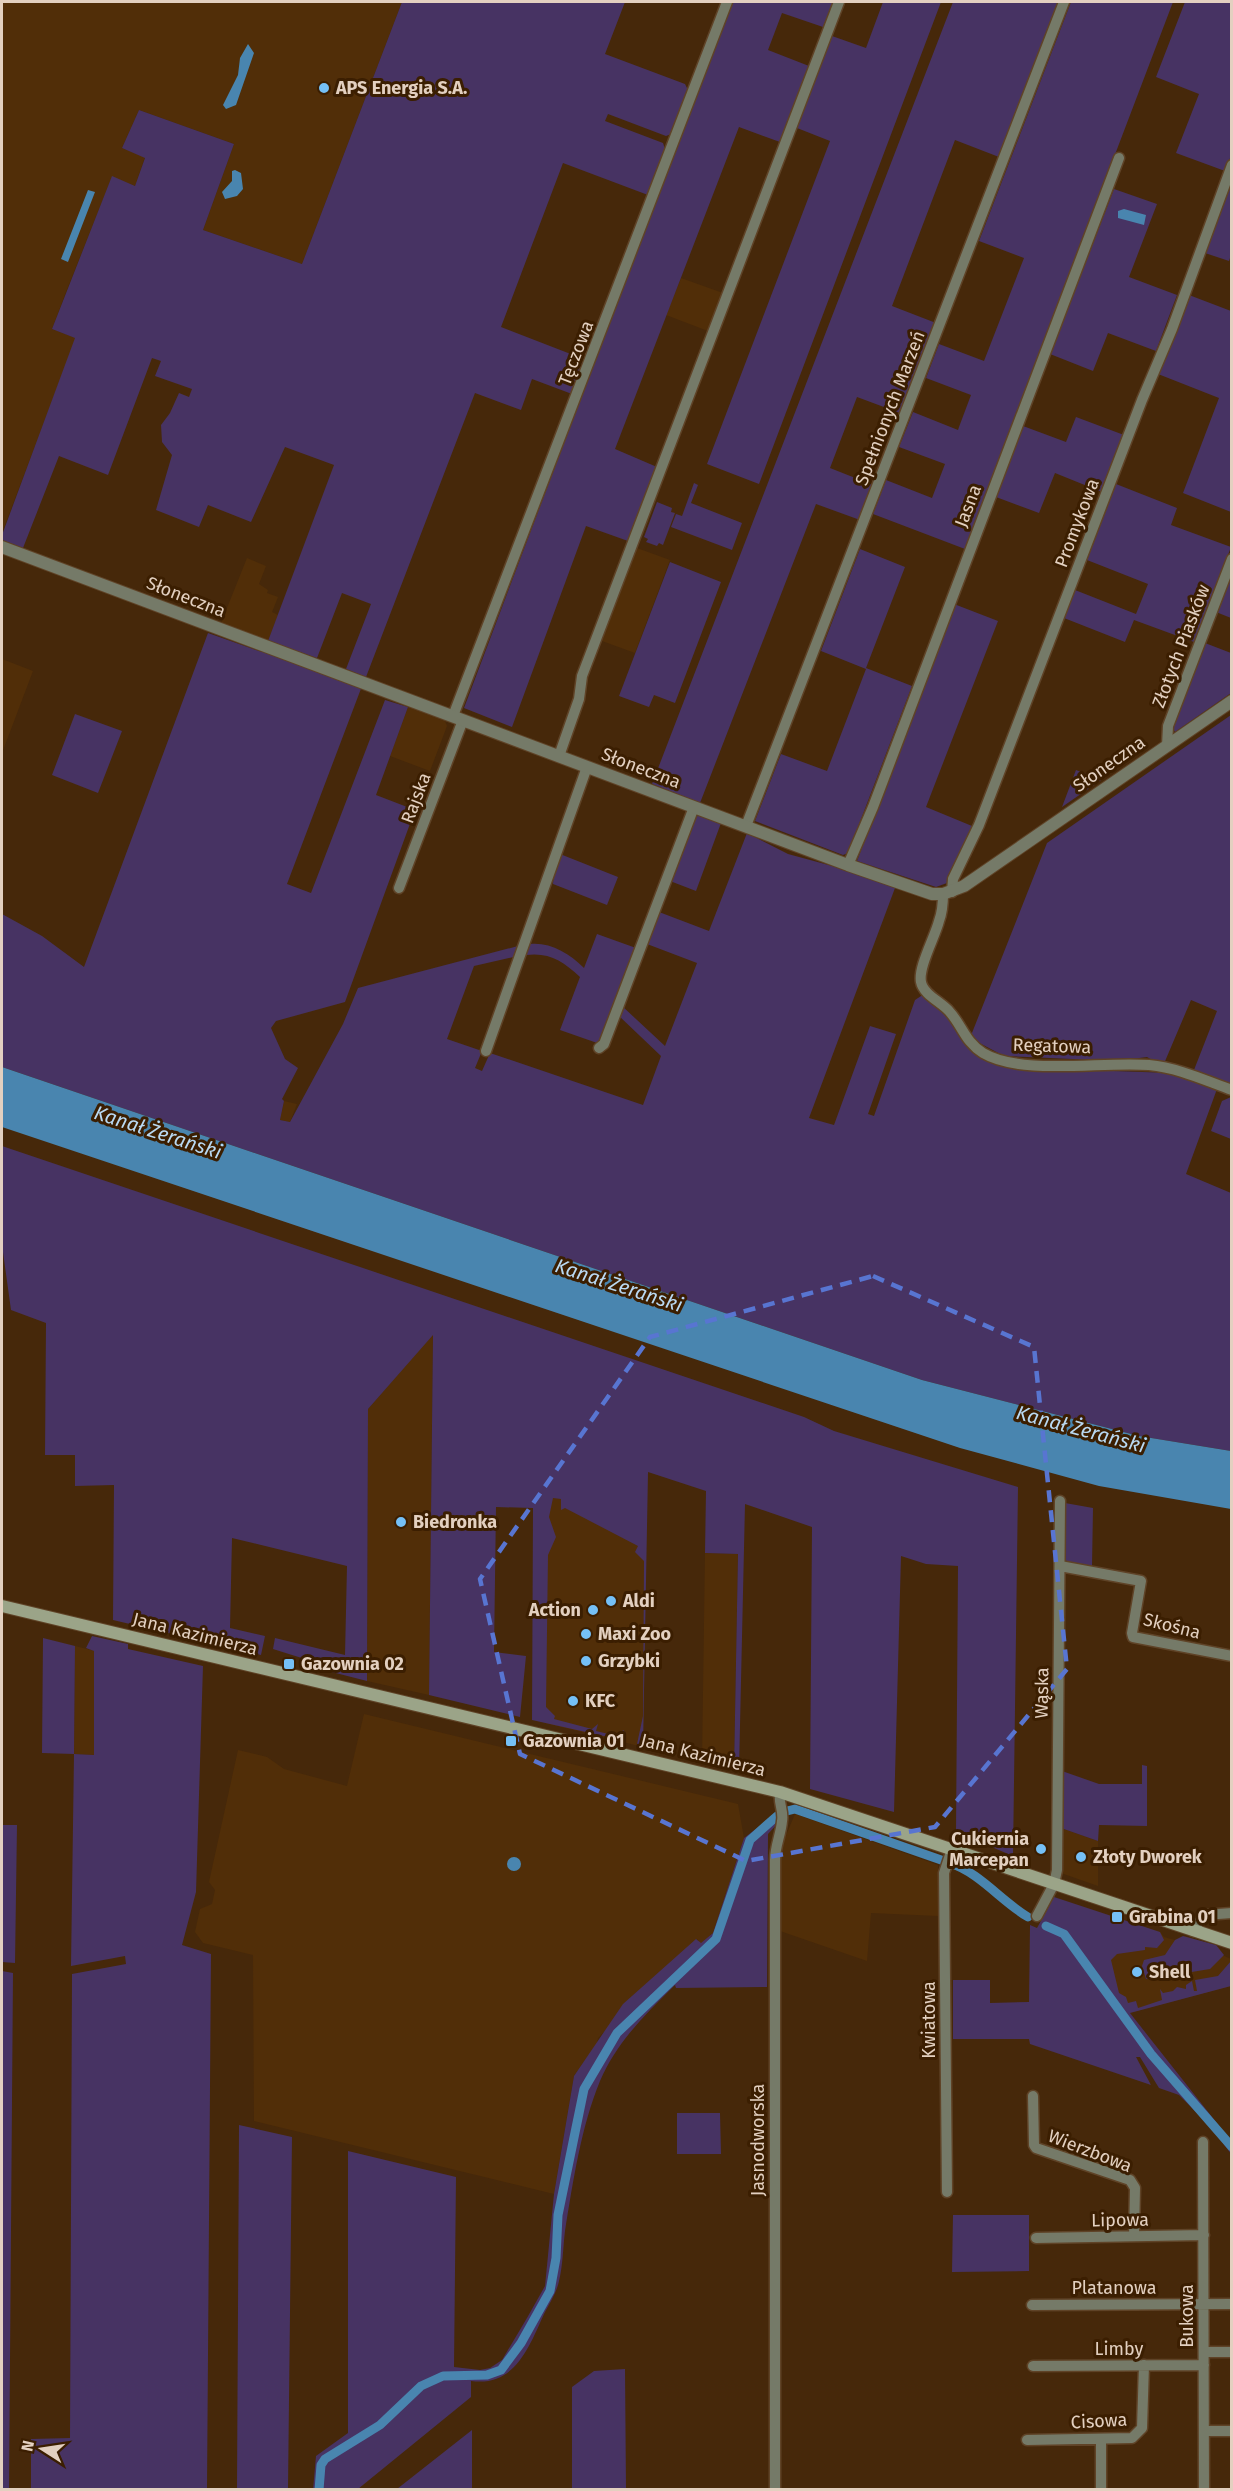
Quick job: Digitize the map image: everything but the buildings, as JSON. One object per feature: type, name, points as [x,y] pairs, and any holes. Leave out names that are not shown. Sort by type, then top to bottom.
[{"type":"main road","name":"Jana Kazimierza","points":[[2,1606],[780,1792],[1232,1943]]},
{"type":"street","name":"Tęczowa","points":[[458,718],[727,2]]},
{"type":"street","points":[[559,756],[579,699],[586,666],[839,2]]},
{"type":"street","name":"Spełnionych Marzeń","points":[[746,826],[1064,2]]},
{"type":"street","name":"Jasna","points":[[848,865],[873,807],[1119,158]]},
{"type":"street","name":"Promykowa","points":[[947,893],[979,825],[1142,400],[1172,329],[1232,165]]},
{"type":"street","name":"Słoneczna","points":[[2,547],[921,892],[947,893],[972,881],[1232,701]]},
{"type":"street","name":"Złotych Piasków","points":[[1167,746],[1168,726],[1232,560]]},
{"type":"street","name":"Rajska","points":[[399,888],[458,718]]},
{"type":"street","points":[[486,1051],[587,767]]},
{"type":"street","points":[[598,1048],[604,1044],[694,807]]},
{"type":"street","name":"Regatowa","points":[[947,893],[922,969],[921,982],[927,992],[953,1014],[966,1038],[984,1053],[1000,1060],[1030,1065],[1112,1063],[1152,1065],[1195,1075],[1232,1089]]},
{"type":"street","name":"Wąska","points":[[1054,1884],[1057,1870],[1060,1501]]},
{"type":"street","name":"Skośna","points":[[1060,1566],[1141,1581],[1131,1633],[1133,1637],[1232,1656]]},
{"type":"street","name":"Jasnodworska","points":[[775,2490],[774,1880],[776,1838],[782,1821],[779,1804],[780,1792]]},
{"type":"street","name":"Kwiatowa","points":[[947,2192],[944,1873],[952,1849]]},
{"type":"street","points":[[1037,1916],[1054,1884]]},
{"type":"street","points":[[1194,1931],[1204,1915],[1232,1913]]},
{"type":"street","name":"Wierzbowa","points":[[1033,2096],[1034,2145],[1036,2148],[1130,2180],[1135,2188],[1134,2236]]},
{"type":"street","name":"Bukowa","points":[[1203,2142],[1204,2490]]},
{"type":"street","name":"Lipowa","points":[[1036,2238],[1204,2235]]},
{"type":"street","name":"Platanowa","points":[[1032,2304],[1232,2304]]},
{"type":"street","points":[[1204,2352],[1232,2352]]},
{"type":"street","name":"Cisowa","points":[[1027,2440],[1126,2439],[1139,2434],[1144,2419],[1144,2365]]},
{"type":"street","name":"Limby","points":[[1033,2366],[1204,2365]]},
{"type":"street","points":[[1205,2431],[1232,2431]]},
{"type":"street","points":[[1101,2439],[1101,2490]]},
{"type":"highlighted area","points":[[873,1276],[1034,1347],[1067,1669],[935,1827],[746,1861],[520,1754],[480,1579],[650,1337]]},
{"type":"shaded area","points":[[2,2],[402,2],[302,264],[203,230],[234,144],[139,110],[122,148],[145,157],[135,186],[112,177],[66,292],[52,329],[76,338],[2,533]]},
{"type":"shaded area","points":[[402,2],[625,2],[605,54],[685,84],[688,90],[671,134],[666,136],[608,114],[605,121],[663,143],[665,149],[648,195],[563,163],[501,327],[581,358],[583,364],[572,394],[532,379],[521,410],[475,393],[366,677],[346,669],[371,604],[342,593],[317,658],[268,641],[334,465],[285,447],[251,522],[208,505],[199,527],[156,510],[172,455],[162,442],[161,425],[170,413],[179,393],[189,397],[192,389],[155,376],[161,361],[152,358],[108,475],[59,456],[23,548],[2,540],[2,535],[75,338],[52,329],[112,176],[135,186],[145,158],[122,148],[139,110],[234,144],[203,230],[302,264]]},
{"type":"shaded area","points":[[733,2],[833,2],[823,27],[782,13],[768,50],[809,66],[780,142],[739,127],[615,449],[657,467],[628,541],[586,526],[512,727],[464,708],[725,16],[728,15]]},
{"type":"shaded area","points":[[883,2],[941,2],[759,484],[707,464],[830,141],[797,128],[832,36],[866,48]]},
{"type":"shaded area","points":[[953,2],[1058,2],[999,157],[955,140],[892,306],[936,323],[900,413],[857,397],[830,468],[873,485],[860,520],[816,504],[700,803],[652,784]]},
{"type":"shaded area","points":[[1071,2],[1173,2],[965,549],[873,514],[886,480],[932,498],[945,464],[899,447],[913,412],[958,430],[971,395],[926,378],[939,344],[984,361],[1024,258],[979,241]]},
{"type":"shaded area","points":[[1185,2],[1231,2],[1232,153],[1225,171],[1176,153],[1199,94],[1156,77]]},
{"type":"shaded area","points":[[1231,185],[1231,255],[1229,261],[1205,253]]},
{"type":"shaded area","points":[[1114,189],[1157,204],[1129,277],[1177,295],[1156,351],[1108,333],[1093,371],[1050,354]]},
{"type":"shaded area","points":[[681,278],[723,293],[708,331],[666,315]]},
{"type":"shaded area","points":[[1189,295],[1231,311],[1231,512],[1183,493],[1219,398],[1158,374]]},
{"type":"shaded area","points":[[1076,417],[1124,435],[1102,492],[1055,473],[1039,513],[996,497],[1023,426],[1066,442]]},
{"type":"shaded area","points":[[694,483],[698,485],[691,503],[742,523],[732,550],[671,527],[676,514],[682,516]]},
{"type":"shaded area","points":[[1116,484],[1177,508],[1171,525],[1231,547],[1194,642],[1134,620],[1125,642],[1064,618],[1075,590],[1136,614],[1148,584],[1087,560]]},
{"type":"shaded area","points":[[657,502],[672,508],[671,512],[675,513],[663,545],[659,543],[657,546],[646,542],[648,539],[644,537]]},
{"type":"shaded area","points":[[637,548],[670,560],[635,653],[602,641]]},
{"type":"shaded area","points":[[860,549],[905,567],[866,668],[912,686],[848,853],[843,855],[755,821],[781,754],[827,771],[866,669],[821,651]]},
{"type":"shaded area","points":[[247,558],[266,566],[259,584],[268,590],[267,593],[278,597],[272,612],[278,615],[268,641],[221,623]]},
{"type":"shaded area","points":[[670,562],[721,582],[675,703],[654,695],[649,707],[619,696]]},
{"type":"shaded area","points":[[1228,581],[1231,582],[1231,618],[1216,612]]},
{"type":"shaded area","points":[[954,604],[998,621],[926,807],[972,826],[947,883],[936,887],[857,861]]},
{"type":"shaded area","points":[[208,633],[262,652],[264,650],[362,686],[287,884],[311,893],[385,700],[408,707],[376,795],[415,810],[345,1002],[276,1021],[271,1028],[285,1059],[298,1068],[282,1099],[284,1101],[280,1120],[290,1122],[343,1024],[358,988],[518,946],[518,956],[474,966],[447,1039],[482,1051],[475,1068],[482,1071],[490,1053],[643,1105],[661,1056],[618,1015],[622,1006],[665,1046],[697,963],[647,944],[659,912],[709,931],[747,833],[788,854],[847,870],[895,888],[809,1118],[834,1125],[870,1026],[896,1034],[868,1114],[874,1116],[915,1000],[924,994],[951,1018],[969,1046],[1029,1068],[1171,1073],[1217,1089],[1186,1174],[1231,1193],[1231,1451],[1139,1436],[922,1380],[2,1067],[2,914],[42,936],[84,967]]},
{"type":"shaded area","points":[[1205,643],[1231,653],[1231,693],[1175,732],[1172,727]]},
{"type":"shaded area","points":[[2,659],[33,671],[2,753]]},
{"type":"shaded area","points":[[408,707],[445,721],[447,726],[430,771],[390,756]]},
{"type":"shaded area","points":[[75,714],[122,731],[98,793],[52,775]]},
{"type":"shaded area","points":[[1231,715],[1231,1084],[1194,1070],[1217,1011],[1191,1000],[1163,1066],[1147,1057],[1117,1061],[1004,1056],[970,1038],[1047,843]]},
{"type":"shaded area","points":[[1076,770],[1101,780],[1062,807]]},
{"type":"shaded area","points":[[696,814],[721,823],[696,891],[670,881]]},
{"type":"shaded area","points":[[560,854],[618,877],[607,905],[553,884],[554,871]]},
{"type":"shaded area","points":[[597,934],[636,948],[600,1044],[560,1030],[580,977],[568,966],[549,956],[526,955],[530,944],[545,945],[566,953],[584,968]]},
{"type":"shaded area","points":[[1232,1097],[1231,1139],[1211,1131],[1222,1101]]},
{"type":"shaded area","points":[[284,1101],[297,1104],[290,1122],[280,1120]]},
{"type":"shaded area","points":[[2,1146],[804,1417],[834,1431],[1018,1487],[1013,1856],[956,1832],[958,1566],[926,1564],[901,1556],[894,1812],[810,1789],[812,1527],[745,1504],[739,1770],[734,1769],[738,1554],[705,1553],[706,1491],[648,1472],[643,1747],[637,1744],[643,1716],[644,1561],[635,1552],[638,1546],[565,1508],[561,1510],[561,1499],[553,1498],[549,1517],[556,1537],[548,1555],[546,1707],[555,1716],[554,1719],[592,1729],[598,1724],[596,1731],[621,1737],[623,1730],[626,1733],[626,1741],[532,1720],[533,1508],[496,1507],[494,1652],[526,1656],[520,1717],[429,1695],[433,1335],[368,1409],[367,1681],[320,1669],[308,1660],[273,1649],[275,1638],[345,1655],[347,1566],[232,1538],[230,1628],[265,1636],[261,1655],[113,1620],[114,1485],[75,1486],[75,1455],[45,1455],[46,1323],[11,1310],[2,1245]]},
{"type":"shaded area","points":[[433,1334],[429,1695],[367,1681],[368,1409]]},
{"type":"shaded area","points":[[549,1353],[647,1471],[643,1747],[545,1723]]},
{"type":"shaded area","points":[[1065,1503],[1093,1508],[1092,1567],[1068,1563],[1064,1558]]},
{"type":"shaded area","points":[[705,1553],[738,1554],[734,1769],[702,1761]]},
{"type":"shaded area","points":[[92,1636],[128,1644],[128,1649],[203,1666],[196,1892],[182,1945],[211,1954],[207,2489],[31,2489],[31,2439],[70,2438],[72,1974],[126,1964],[125,1956],[71,1966],[74,1754],[94,1755],[94,1651],[86,1648]]},
{"type":"shaded area","points":[[43,1638],[75,1646],[74,1754],[42,1753]]},
{"type":"shaded area","points":[[75,1646],[95,1651],[94,1755],[74,1754]]},
{"type":"shaded area","points":[[364,1714],[738,1804],[744,1838],[713,1933],[701,1944],[697,1939],[598,2038],[597,2044],[574,2076],[554,2194],[254,2121],[253,1955],[203,1943],[195,1932],[200,1909],[212,1904],[215,1890],[209,1882],[238,1750],[267,1757],[284,1769],[347,1786]]},
{"type":"shaded area","points":[[1142,1765],[1147,1766],[1147,1826],[1099,1825],[1098,1841],[1061,1828],[1062,1771],[1099,1784],[1142,1784]]},
{"type":"shaded area","points":[[2,1783],[3,1825],[17,1825],[15,1963],[2,1962]]},
{"type":"shaded area","points":[[777,1813],[778,1823],[768,1834],[767,1987],[676,1988],[675,1985],[633,2029],[615,2053],[593,2099],[583,2136],[568,2212],[558,2285],[526,2351],[509,2371],[499,2378],[471,2381],[471,2397],[358,2489],[313,2490],[316,2456],[348,2433],[348,2151],[456,2177],[454,2367],[480,2370],[490,2368],[502,2360],[545,2286],[554,2194],[574,2076],[623,2004],[696,1939],[701,1943],[713,1933],[744,1838]]},
{"type":"shaded area","points":[[795,1814],[938,1865],[938,1916],[871,1913],[867,1961],[780,1931],[781,1847]]},
{"type":"shaded area","points":[[1061,1828],[1098,1841],[1098,1886],[1061,1873]]},
{"type":"shaded area","points":[[1054,1897],[1160,1932],[1164,1940],[1157,1948],[1145,1947],[1145,1950],[1117,1954],[1111,1960],[1119,1993],[1126,1997],[1128,2003],[1136,2001],[1138,2008],[1162,2000],[1160,1989],[1163,1993],[1173,1991],[1177,1987],[1186,1989],[1186,1985],[1192,1981],[1194,1991],[1197,1991],[1195,1980],[1218,1976],[1231,1961],[1231,1986],[1130,2013],[1231,2141],[1231,2154],[1211,2127],[1179,2095],[1159,2088],[1140,2057],[1136,2057],[1151,2085],[1030,2044],[1029,2039],[953,2039],[953,1980],[990,1980],[990,2003],[1029,2002],[1030,1925],[1037,1928]]},
{"type":"shaded area","points":[[1160,1932],[1164,1937],[1178,1941],[1185,1936],[1219,1947],[1222,1955],[1231,1959],[1231,1986],[1129,2013],[1086,1954]]},
{"type":"shaded area","points":[[1183,1936],[1216,1945],[1224,1955],[1210,1969],[1167,1976],[1166,1969],[1149,1971],[1150,1978],[1146,1979],[1142,1966],[1144,1960],[1165,1955],[1175,1940]]},
{"type":"shaded area","points":[[2,1971],[13,1973],[9,2490],[2,2489]]},
{"type":"shaded area","points":[[677,2113],[720,2113],[721,2154],[677,2154]]},
{"type":"shaded area","points":[[239,2125],[292,2137],[288,2489],[237,2489]]},
{"type":"shaded area","points":[[953,2215],[1029,2215],[1029,2271],[952,2272]]},
{"type":"shaded area","points":[[625,2369],[626,2489],[572,2489],[572,2387],[594,2371]]},
{"type":"shaded area","points":[[472,2430],[472,2489],[397,2489]]},
{"type":"water","points":[[248,44],[254,53],[236,105],[226,109],[223,105],[238,75],[240,58]]},
{"type":"water","points":[[232,171],[241,173],[243,189],[237,196],[225,199],[222,192],[232,181]]},
{"type":"water","points":[[88,190],[95,192],[68,262],[61,259]]},
{"type":"water","points":[[1124,209],[1146,215],[1144,225],[1118,218],[1118,211]]},
{"type":"water","name":"Kanał Żerański","points":[[2,1067],[922,1380],[1139,1436],[1231,1451],[1231,1509],[1099,1486],[960,1448],[2,1127]]},
{"type":"water","points":[[511,1857],[517,1857],[521,1864],[517,1871],[511,1871],[507,1867],[507,1861]]},
{"type":"waterway","points":[[787,1811],[795,1809],[944,1861]]},
{"type":"waterway","points":[[319,2490],[321,2465],[325,2459],[380,2425],[421,2386],[443,2376],[487,2375],[501,2370],[521,2343],[550,2291],[556,2258],[558,2215],[584,2089],[617,2033],[716,1939],[750,1840],[777,1816]]},
{"type":"waterway","points":[[950,1863],[971,1873],[1028,1917]]},
{"type":"waterway","points":[[1046,1926],[1064,1934],[1151,2054],[1232,2147]]},
{"type":"place","name":"APS Energia S.A.","points":[[324,88]]},
{"type":"place","name":"Biedronka","points":[[401,1522]]},
{"type":"place","name":"Aldi","points":[[611,1601]]},
{"type":"place","name":"Action","points":[[593,1610]]},
{"type":"place","name":"Maxi Zoo","points":[[586,1634]]},
{"type":"place","name":"Grzybki","points":[[586,1661]]},
{"type":"place","name":"Gazownia 02","points":[[289,1664]]},
{"type":"place","name":"KFC","points":[[573,1701]]},
{"type":"place","name":"Gazownia 01","points":[[511,1741]]},
{"type":"place","name":"Cukiernia Marcepan","points":[[1041,1849]]},
{"type":"place","name":"Złoty Dworek","points":[[1081,1857]]},
{"type":"place","name":"Grabina 01","points":[[1117,1917]]},
{"type":"place","name":"Shell","points":[[1137,1972]]}]
